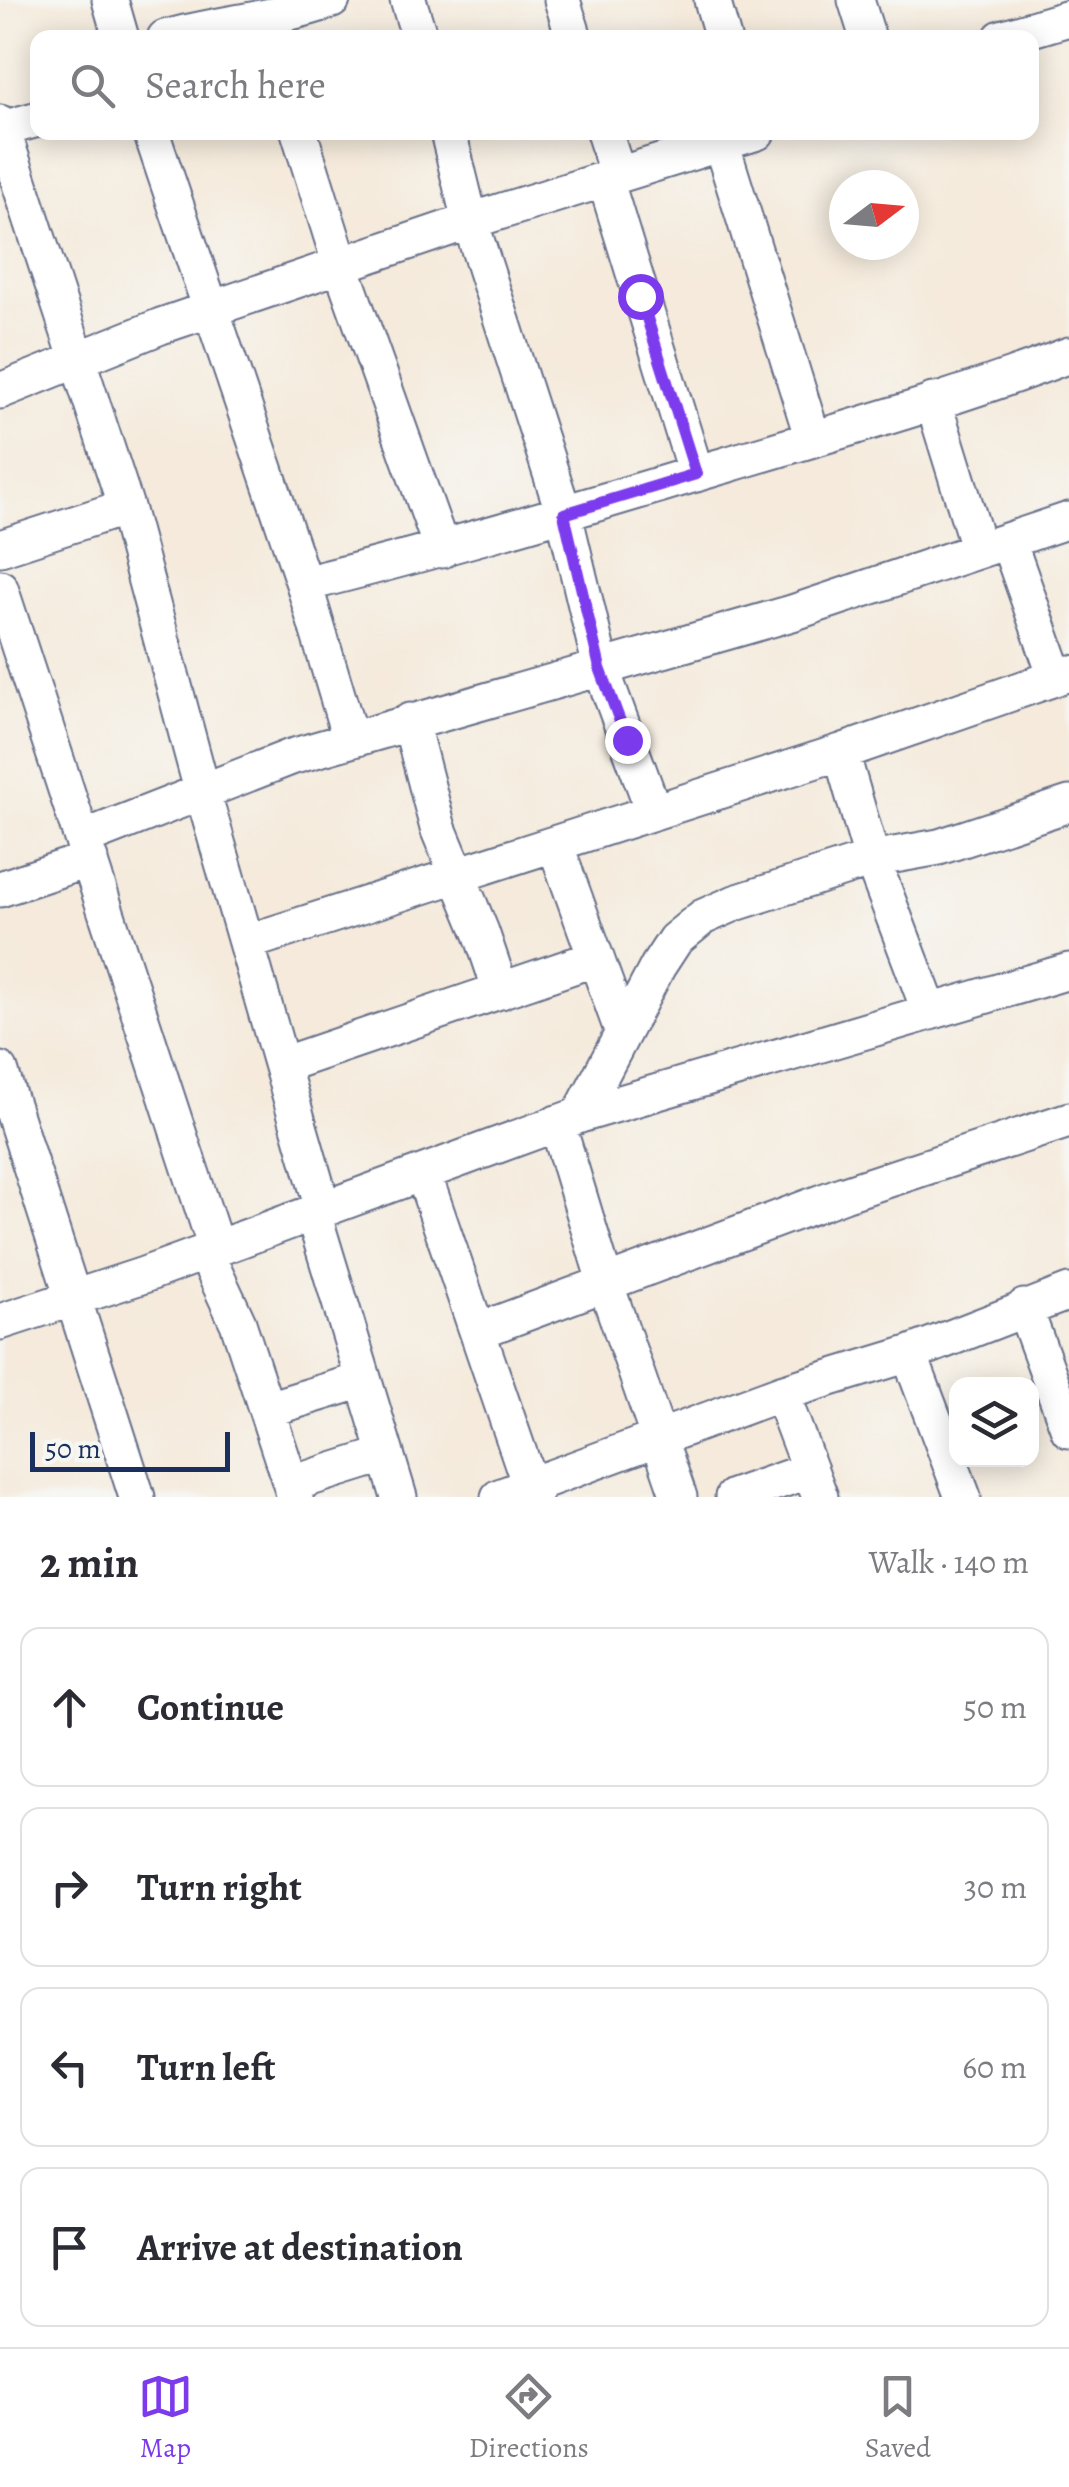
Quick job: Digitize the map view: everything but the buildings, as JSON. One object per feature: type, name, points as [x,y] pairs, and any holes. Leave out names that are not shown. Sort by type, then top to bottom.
[{"type":"street","points":[[110,0],[119,30]]},
{"type":"street","points":[[195,30],[265,18],[332,0]]},
{"type":"street","points":[[408,0],[417,30]]},
{"type":"street","points":[[562,0],[571,30]]},
{"type":"street","points":[[712,0],[721,30]]},
{"type":"street","points":[[856,0],[865,30]]},
{"type":"street","points":[[1028,30],[1069,18]]},
{"type":"street","points":[[30,120],[1,126],[10,191],[78,362],[126,507],[202,790],[282,1065],[363,1380],[400,1497]]},
{"type":"street","points":[[154,140],[304,584],[350,738]]},
{"type":"street","points":[[302,140],[341,266],[442,550]]},
{"type":"street","points":[[450,140],[470,221],[564,514],[600,668],[654,812]]},
{"type":"street","points":[[605,140],[611,177],[696,474]]},
{"type":"street","points":[[0,392],[161,326],[470,221],[733,140]]},
{"type":"street","points":[[747,140],[813,439]]},
{"type":"street","points":[[304,584],[442,550],[564,514],[813,439],[1069,355]]},
{"type":"street","points":[[248,942],[841,752],[1063,675],[993,545],[933,401]]},
{"type":"street","points":[[0,548],[126,507]]},
{"type":"street","points":[[0,890],[202,790],[350,738],[792,613],[1069,520]]},
{"type":"street","points":[[0,588],[87,848],[211,1250],[293,1490],[384,1455]]},
{"type":"street","points":[[410,720],[438,828],[501,991]]},
{"type":"street","points":[[841,752],[872,859],[930,1012]]},
{"type":"street","points":[[678,1497],[606,1285],[569,1119],[624,1033],[675,940],[703,917],[872,859],[939,846],[1069,804]]},
{"type":"street","points":[[555,844],[624,1033]]},
{"type":"street","points":[[282,1065],[596,958]]},
{"type":"street","points":[[0,1322],[211,1250],[569,1119],[1069,970]]},
{"type":"street","points":[[0,1070],[137,1497]]},
{"type":"street","points":[[478,1331],[844,1194],[1069,1120]]},
{"type":"street","points":[[423,1172],[478,1331],[521,1493],[656,1436],[909,1354],[1069,1292]]},
{"type":"street","points":[[1024,1307],[1069,1430]]},
{"type":"street","points":[[909,1354],[963,1497]]},
{"type":"street","points":[[268,1409],[363,1380]]},
{"type":"street","points":[[733,1497],[815,1484],[781,1393]]},
{"type":"route","points":[[627,740],[600,668],[564,514],[696,474],[640,296]]}]
